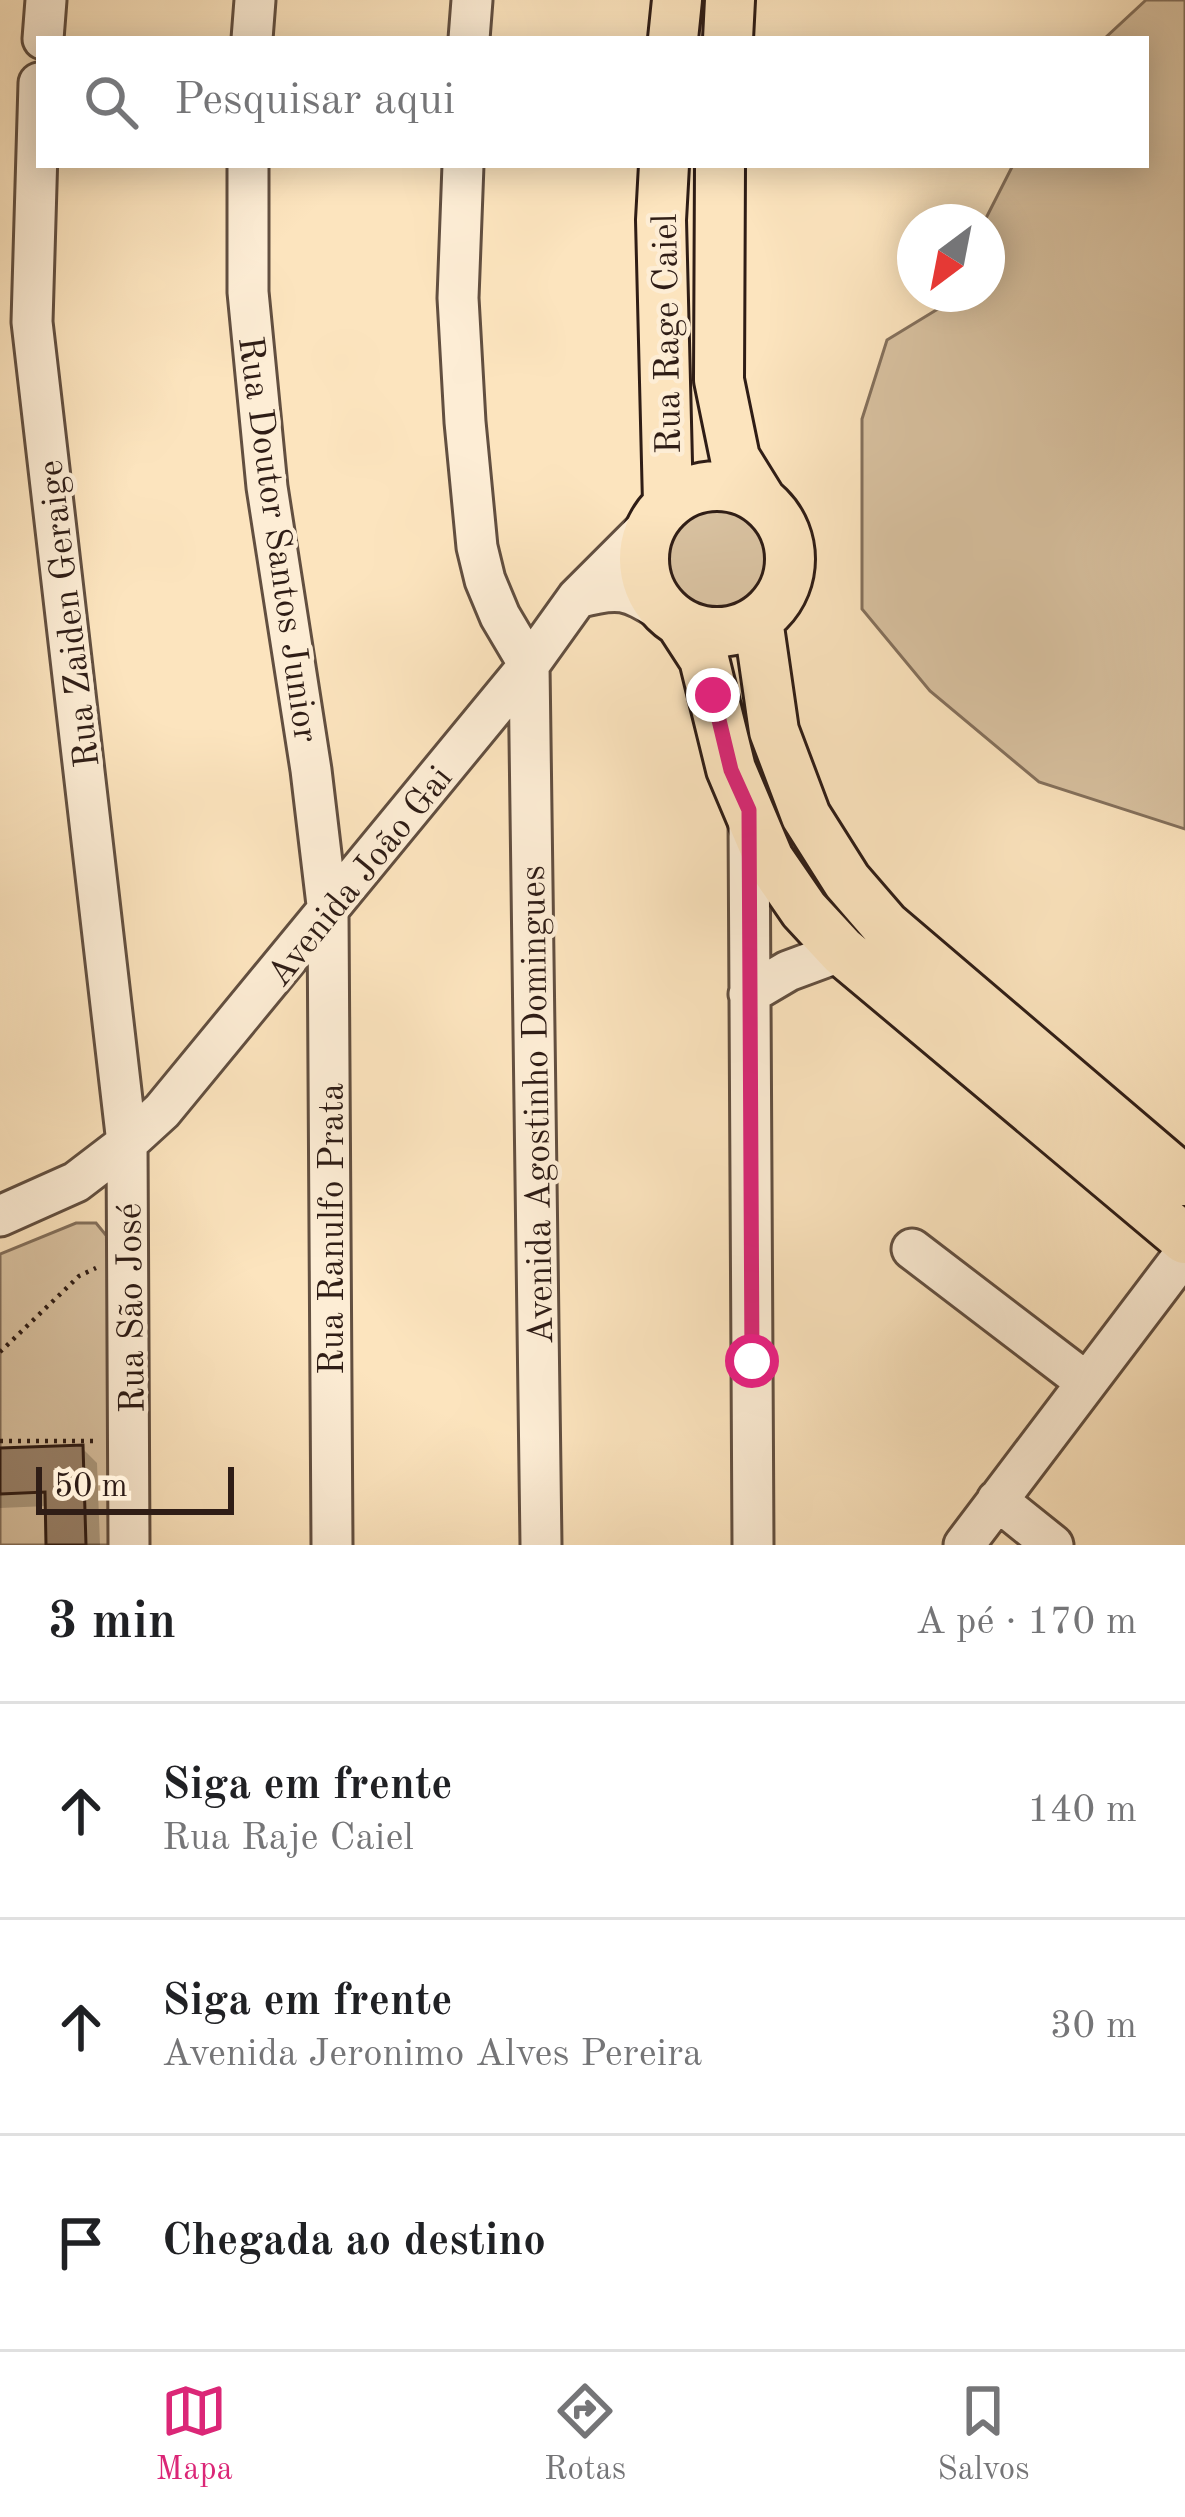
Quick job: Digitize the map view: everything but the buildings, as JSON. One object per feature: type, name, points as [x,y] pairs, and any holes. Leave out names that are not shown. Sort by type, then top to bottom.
[{"type":"main road","points":[[673,36],[677,0]]},
{"type":"main road","points":[[728,36],[730,0]]},
{"type":"main road","name":"Rua Rage Caiel","points":[[660,513],[664,168]]},
{"type":"main road","points":[[675,619],[700,630],[720,632],[758,620],[787,584],[790,560],[777,517],[735,458],[719,380],[720,168]]},
{"type":"main road","points":[[761,500],[739,489],[714,485],[689,490],[660,513],[644,547],[644,572],[653,596],[704,658],[731,770],[770,859],[804,910],[842,951],[1185,1239]]},
{"type":"main road","points":[[758,620],[774,731],[806,816],[847,880],[885,925],[1185,1181]]},
{"type":"street","points":[[43,36],[46,0]]},
{"type":"street","points":[[252,36],[256,0]]},
{"type":"street","points":[[470,36],[472,0]]},
{"type":"street","name":"Rua Zaiden Geraige","points":[[37,168],[32,322],[127,1143]]},
{"type":"street","name":"Rua Doutor Santos Junior","points":[[248,168],[248,292],[266,487],[328,913]]},
{"type":"street","points":[[464,168],[458,298],[477,547],[500,616],[529,665]]},
{"type":"street","name":"Avenida João Gai","points":[[0,1216],[76,1182],[162,1111],[529,665],[577,598],[660,513]]},
{"type":"street","points":[[577,598],[625,591],[675,619]]},
{"type":"street","name":"Avenida Agostinho Domingues","points":[[529,665],[541,1545]]},
{"type":"street","points":[[749,810],[753,1545]]},
{"type":"street","name":"Rua Ranulfo Prata","points":[[328,913],[332,1545]]},
{"type":"street","points":[[749,994],[788,971],[842,951]]},
{"type":"street","name":"Rua São José","points":[[127,1143],[129,1545]]},
{"type":"street","points":[[912,1249],[1086,1382]]},
{"type":"street","points":[[964,1545],[1185,1253]]},
{"type":"street","points":[[997,1500],[1053,1545]]},
{"type":"path","points":[[0,1352],[79,1276],[128,1252]]},
{"type":"path","points":[[0,1441],[130,1441]]},
{"type":"shaded area","points":[[1146,0],[1185,0],[1185,829],[1039,782],[930,691],[862,609],[862,419],[887,340],[933,312],[1005,312],[1005,204],[993,204],[1011,168],[1149,168],[1149,36],[1107,36]]},
{"type":"shaded area","points":[[717,499],[740,504],[759,516],[771,535],[776,558],[771,581],[759,600],[740,612],[717,617],[694,612],[675,600],[663,581],[658,558],[663,535],[675,516],[694,504]]},
{"type":"shaded area","points":[[76,1223],[96,1223],[110,1240],[109,1545],[0,1545],[0,1254]]},
{"type":"route","points":[[713,695],[731,770],[749,810],[752,1361]]}]
